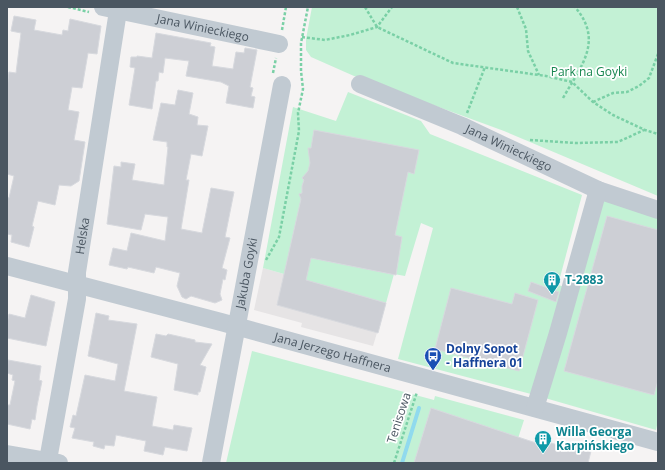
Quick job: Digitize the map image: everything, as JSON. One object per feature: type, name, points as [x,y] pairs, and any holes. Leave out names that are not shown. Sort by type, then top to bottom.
[{"type":"street","name":"Jana Winieckiego","points":[[111,9],[280,37]]},
{"type":"street","name":"Helska","points":[[54,462],[77,299],[77,272],[111,9]]},
{"type":"street","name":"Jana Winieckiego","points":[[360,84],[462,126],[598,190],[658,210]]},
{"type":"street","name":"Jakuba Goyki","points":[[211,463],[238,326],[282,85]]},
{"type":"street","points":[[535,408],[558,333],[598,190]]},
{"type":"street","name":"Jana Jerzego Haffnera","points":[[7,266],[77,286],[238,326],[422,378],[658,441]]},
{"type":"street","points":[[7,454],[54,462]]},
{"type":"path","points":[[280,37],[286,7]]},
{"type":"path","points":[[265,262],[279,237],[299,131],[298,113],[304,89],[301,71],[302,37],[308,7]]},
{"type":"path","points":[[365,7],[377,27],[453,63],[470,66],[485,66],[572,82],[593,102],[645,130],[658,134]]},
{"type":"path","points":[[302,37],[325,40],[350,35],[377,27],[392,7]]},
{"type":"path","points":[[517,7],[523,18],[526,29],[528,52],[539,75]]},
{"type":"path","points":[[562,98],[587,53],[590,37],[587,23],[575,7]]},
{"type":"path","points":[[593,102],[613,93],[627,92],[639,86],[649,78],[658,54]]},
{"type":"path","points":[[462,126],[485,66]]},
{"type":"path","points":[[530,140],[575,143],[618,142],[645,130]]},
{"type":"path","name":"Tenisowa","points":[[394,463],[422,378]]},
{"type":"shaded area","points":[[263,268],[386,303],[373,346],[301,327],[302,323],[254,310]]},
{"type":"green space","name":"Park na Goyki","points":[[312,7],[658,7],[658,196],[504,131],[354,76],[311,57],[306,50],[306,39]]},
{"type":"green space","points":[[348,92],[421,121],[430,134],[582,195],[558,285],[568,288],[531,394],[398,359],[433,228],[421,223],[405,276],[394,274],[386,303],[263,268],[293,107],[336,121]]},
{"type":"green space","points":[[602,194],[658,217],[658,421],[656,430],[545,398]]},
{"type":"green space","points":[[252,351],[434,400],[435,396],[524,420],[510,463],[226,463]]},
{"type":"building","points":[[14,16],[36,20],[34,30],[62,35],[63,30],[68,31],[70,19],[101,26],[97,54],[88,53],[82,88],[72,87],[68,110],[79,112],[74,140],[85,142],[79,181],[71,186],[59,185],[55,205],[38,201],[29,247],[11,242],[12,235],[7,234],[7,197],[9,198],[14,176],[7,174],[7,88],[9,72],[16,73],[21,33],[11,31]]},
{"type":"building","points":[[156,33],[211,43],[210,46],[215,47],[212,66],[233,69],[236,52],[244,53],[245,48],[257,50],[250,87],[253,88],[251,96],[255,97],[253,108],[226,103],[229,86],[221,82],[186,76],[189,61],[165,58],[163,73],[159,72],[158,81],[156,81],[152,109],[129,105],[135,68],[130,67],[131,57],[137,56],[152,58]]},
{"type":"building","points":[[178,90],[193,93],[189,114],[198,117],[197,125],[208,126],[202,156],[191,154],[186,180],[189,180],[181,229],[202,233],[211,188],[234,192],[225,237],[230,238],[222,268],[227,270],[225,280],[223,279],[220,294],[222,300],[215,303],[191,296],[186,299],[182,297],[177,286],[180,273],[156,267],[154,273],[128,267],[127,269],[109,265],[113,248],[127,251],[131,233],[165,241],[168,217],[145,214],[141,230],[107,224],[114,166],[121,167],[121,162],[135,164],[132,180],[164,185],[168,147],[167,142],[153,140],[161,103],[175,105]]},
{"type":"building","points":[[314,130],[419,150],[414,174],[408,172],[395,235],[402,237],[396,275],[311,258],[306,280],[386,303],[378,333],[277,305],[301,199],[299,194],[302,193],[304,180],[302,178],[308,171],[310,163],[308,148],[311,148]]},
{"type":"building","points":[[607,216],[658,230],[658,380],[654,395],[564,371]]},
{"type":"building","points":[[531,282],[559,292],[556,302],[528,291]]},
{"type":"building","points":[[451,288],[512,304],[515,293],[538,300],[519,371],[435,349]]},
{"type":"building","points":[[31,295],[55,302],[46,346],[7,338],[9,314],[25,318]]},
{"type":"building","points":[[96,313],[109,316],[108,320],[137,324],[124,391],[157,397],[152,426],[173,430],[174,425],[192,428],[187,451],[165,447],[163,455],[144,451],[146,441],[116,435],[114,446],[105,445],[104,449],[93,446],[94,442],[72,438],[75,428],[70,427],[73,415],[76,416],[85,375],[115,381],[118,364],[88,356]]},
{"type":"building","points":[[156,334],[166,336],[168,334],[195,340],[195,342],[212,344],[200,365],[206,367],[198,395],[174,390],[178,364],[151,357]]},
{"type":"building","points":[[8,360],[41,366],[39,380],[42,381],[35,420],[32,419],[30,429],[7,424],[7,405],[10,405],[15,381],[12,380],[13,375],[7,373]]},
{"type":"building","points":[[431,408],[536,443],[545,441],[567,448],[571,445],[586,449],[591,451],[588,463],[414,463]]},
{"type":"waterway","points":[[402,463],[419,408]]},
{"type":"place","name":"T-2883","points":[[552,295]]},
{"type":"place","name":"Dolny Sopot - Haffnera 01","points":[[433,371]]},
{"type":"place","name":"Willa Georga Karpińskiego","points":[[543,454]]}]
